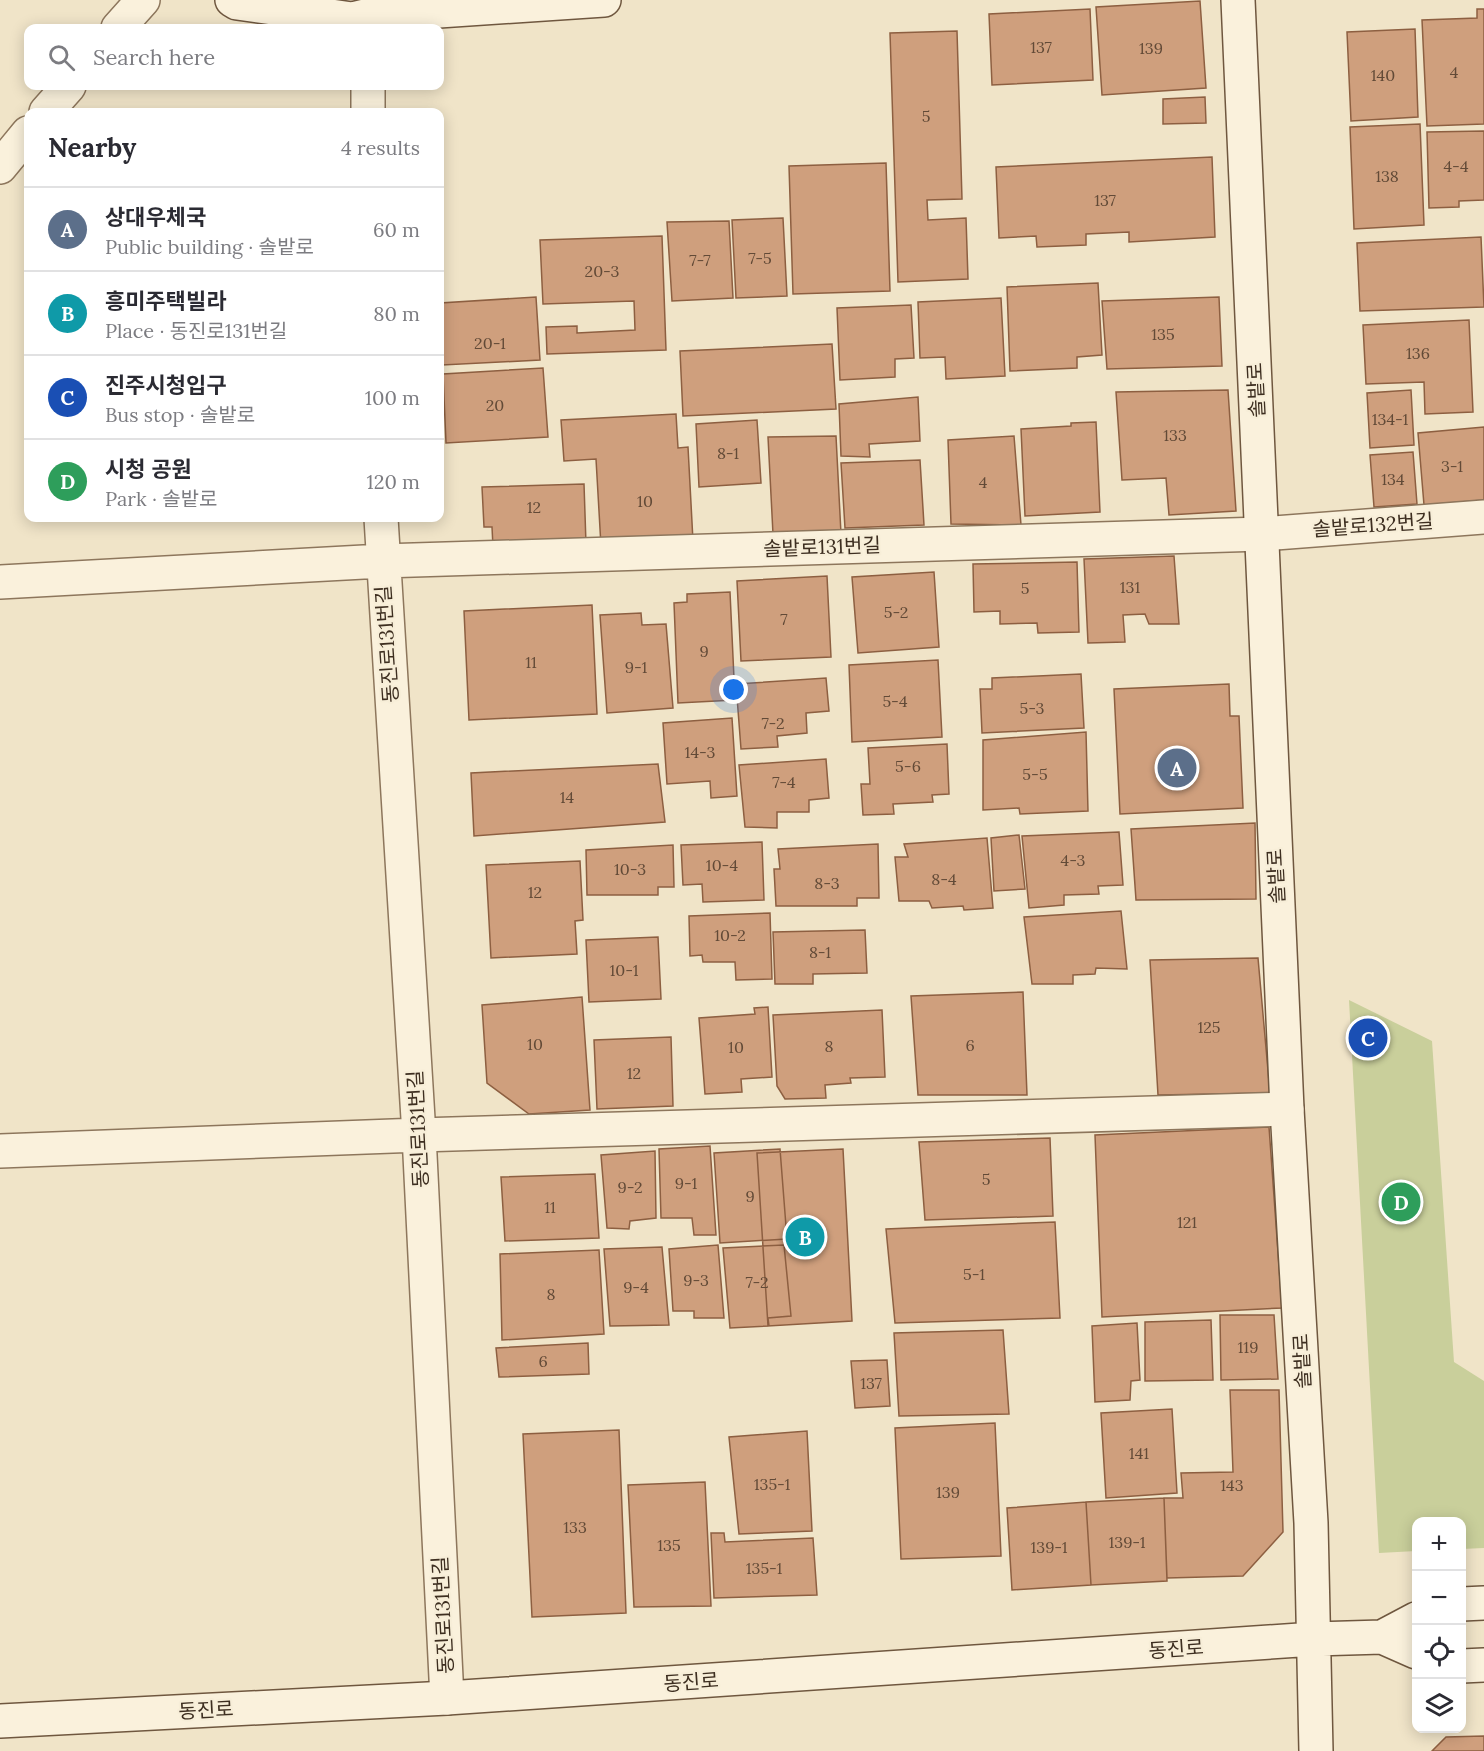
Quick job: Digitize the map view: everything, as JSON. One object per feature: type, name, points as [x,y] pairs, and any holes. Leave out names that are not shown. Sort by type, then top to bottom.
[{"type":"street","points":[[121,24],[142,0]]},
{"type":"street","points":[[232,0],[237,3],[366,22],[604,0]]},
{"type":"street","name":"솔밭로","points":[[1238,0],[1287,1109],[1311,1523],[1316,1751]]},
{"type":"street","points":[[50,108],[65,90]]},
{"type":"street","points":[[368,90],[368,108]]},
{"type":"street","points":[[0,167],[24,138]]},
{"type":"street","name":"솔밭로132번길","points":[[1262,534],[1484,517]]},
{"type":"street","name":"동진로131번길","points":[[381,522],[419,1135],[447,1698]]},
{"type":"street","name":"솔밭로131번길","points":[[382,561],[1262,534]]},
{"type":"street","name":"동진로131번길","points":[[0,582],[382,561]]},
{"type":"street","points":[[0,1151],[419,1135],[1287,1109]]},
{"type":"street","points":[[1466,1604],[1484,1603]]},
{"type":"street","name":"동진로","points":[[1382,1637],[1412,1620]]},
{"type":"street","name":"동진로","points":[[0,1721],[447,1698],[1314,1639],[1382,1637],[1412,1650]]},
{"type":"street","points":[[1466,1666],[1484,1665]]},
{"type":"green space","points":[[1349,1000],[1432,1041],[1454,1362],[1484,1381],[1484,1548],[1466,1549],[1466,1517],[1412,1517],[1412,1551],[1379,1553]]},
{"type":"building","points":[[1200,1],[1206,88],[1102,95],[1096,7]]},
{"type":"building","points":[[1090,9],[1093,80],[992,85],[989,14]]},
{"type":"building","points":[[1477,9],[1484,9],[1484,124],[1427,126],[1422,20],[1477,18]]},
{"type":"building","points":[[1415,29],[1418,117],[1351,121],[1347,32]]},
{"type":"building","points":[[957,31],[962,199],[927,200],[928,220],[966,218],[968,279],[898,282],[890,33]]},
{"type":"building","points":[[1205,97],[1206,123],[1163,124],[1163,99]]},
{"type":"building","points":[[1420,124],[1424,225],[1354,229],[1350,127]]},
{"type":"building","points":[[1484,131],[1484,200],[1459,201],[1459,207],[1429,208],[1427,132]]},
{"type":"building","points":[[1212,157],[1215,237],[1129,242],[1129,232],[1086,234],[1086,245],[1037,247],[1036,236],[999,238],[996,167]]},
{"type":"building","points":[[886,163],[890,291],[793,294],[789,166]]},
{"type":"building","points":[[783,218],[787,296],[736,298],[732,220]]},
{"type":"building","points":[[729,221],[733,298],[672,301],[667,222]]},
{"type":"building","points":[[662,236],[666,350],[547,354],[546,327],[577,326],[577,333],[635,330],[634,301],[543,304],[540,240]]},
{"type":"building","points":[[1481,237],[1484,307],[1360,311],[1357,243]]},
{"type":"building","points":[[1098,283],[1102,355],[1077,357],[1077,368],[1010,371],[1007,287]]},
{"type":"building","points":[[536,297],[540,360],[444,365],[444,303]]},
{"type":"building","points":[[1219,297],[1222,366],[1107,369],[1102,301]]},
{"type":"building","points":[[1001,298],[1005,376],[946,379],[945,357],[920,358],[918,302]]},
{"type":"building","points":[[911,305],[914,358],[895,359],[895,377],[840,380],[837,308]]},
{"type":"building","points":[[1469,320],[1473,412],[1425,414],[1424,382],[1366,384],[1363,325]]},
{"type":"building","points":[[832,344],[836,409],[683,416],[680,351]]},
{"type":"building","points":[[543,368],[548,437],[446,443],[444,374]]},
{"type":"building","points":[[1228,390],[1236,511],[1169,515],[1166,478],[1122,480],[1116,392]]},
{"type":"building","points":[[1411,390],[1414,445],[1370,448],[1367,393]]},
{"type":"building","points":[[918,397],[920,441],[869,444],[870,457],[841,456],[839,404]]},
{"type":"building","points":[[676,414],[678,448],[688,447],[693,541],[601,546],[596,459],[564,461],[561,420]]},
{"type":"building","points":[[757,420],[761,483],[699,487],[696,424]]},
{"type":"building","points":[[1096,422],[1100,512],[1025,516],[1021,429]]},
{"type":"building","points":[[1484,427],[1484,500],[1424,505],[1418,433]]},
{"type":"building","points":[[836,436],[841,534],[773,534],[768,437]]},
{"type":"building","points":[[1014,436],[1021,525],[951,524],[948,440]]},
{"type":"building","points":[[1413,452],[1417,504],[1374,507],[1370,455]]},
{"type":"building","points":[[920,460],[924,525],[845,528],[841,463]]},
{"type":"building","points":[[584,484],[586,544],[493,547],[492,527],[484,527],[482,487]]},
{"type":"building","points":[[1174,556],[1179,624],[1149,624],[1145,614],[1123,615],[1125,642],[1088,643],[1084,559]]},
{"type":"building","points":[[1077,562],[1079,632],[1038,633],[1037,623],[1000,624],[1000,611],[974,612],[973,564]]},
{"type":"building","points":[[934,572],[939,647],[858,653],[852,577]]},
{"type":"building","points":[[827,576],[831,657],[741,661],[737,581]]},
{"type":"building","points":[[730,592],[735,700],[678,703],[674,603],[687,602],[687,594]]},
{"type":"building","points":[[592,605],[597,714],[469,720],[464,611]]},
{"type":"building","points":[[641,613],[642,625],[666,624],[673,708],[607,713],[600,615]]},
{"type":"building","points":[[938,660],[942,737],[852,742],[849,665]]},
{"type":"building","points":[[1081,674],[1084,728],[982,733],[980,689],[992,689],[992,678]]},
{"type":"building","points":[[826,678],[829,711],[806,713],[807,733],[777,736],[778,747],[741,749],[736,684]]},
{"type":"building","points":[[1229,684],[1230,716],[1239,716],[1243,808],[1120,814],[1114,689]]},
{"type":"building","points":[[732,718],[737,796],[711,798],[710,781],[667,784],[663,723]]},
{"type":"building","points":[[1086,732],[1088,811],[1020,814],[1019,808],[983,810],[983,740]]},
{"type":"building","points":[[947,744],[949,794],[932,795],[933,802],[893,804],[894,814],[863,815],[861,784],[870,784],[868,748]]},
{"type":"building","points":[[826,759],[829,798],[809,800],[809,812],[777,812],[777,828],[745,827],[739,765]]},
{"type":"building","points":[[658,764],[665,822],[474,836],[471,773]]},
{"type":"building","points":[[1255,823],[1256,899],[1136,900],[1131,829]]},
{"type":"building","points":[[1119,832],[1123,885],[1098,886],[1099,894],[1064,895],[1064,905],[1029,908],[1022,836]]},
{"type":"building","points":[[1019,835],[1025,889],[994,891],[991,838]]},
{"type":"building","points":[[987,838],[993,908],[964,910],[963,906],[932,908],[929,901],[899,901],[895,857],[908,857],[904,844]]},
{"type":"building","points":[[762,842],[764,900],[703,902],[702,884],[683,885],[681,845]]},
{"type":"building","points":[[878,844],[879,898],[857,898],[857,906],[776,906],[774,869],[780,869],[778,849]]},
{"type":"building","points":[[673,845],[674,887],[658,887],[658,895],[587,895],[586,850]]},
{"type":"building","points":[[580,861],[583,920],[575,921],[577,954],[491,958],[486,865]]},
{"type":"building","points":[[1121,911],[1127,969],[1096,968],[1095,974],[1073,975],[1073,984],[1032,984],[1024,917]]},
{"type":"building","points":[[770,913],[772,979],[736,980],[735,962],[703,962],[702,955],[690,956],[689,916]]},
{"type":"building","points":[[865,930],[867,973],[813,974],[813,984],[775,984],[773,932]]},
{"type":"building","points":[[658,937],[661,999],[589,1002],[586,940]]},
{"type":"building","points":[[1258,958],[1270,1093],[1158,1095],[1150,960]]},
{"type":"building","points":[[1023,992],[1027,1095],[918,1095],[911,996]]},
{"type":"building","points":[[582,997],[590,1110],[529,1114],[487,1083],[482,1005]]},
{"type":"building","points":[[768,1007],[772,1077],[741,1079],[742,1092],[705,1094],[699,1018],[755,1014],[754,1008]]},
{"type":"building","points":[[882,1010],[885,1077],[850,1078],[851,1083],[825,1085],[826,1098],[785,1099],[777,1086],[773,1015]]},
{"type":"building","points":[[671,1037],[673,1106],[597,1109],[594,1040]]},
{"type":"building","points":[[1269,1127],[1282,1308],[1102,1317],[1095,1135]]},
{"type":"building","points":[[1050,1138],[1053,1216],[925,1220],[919,1142]]},
{"type":"building","points":[[710,1146],[716,1235],[694,1235],[692,1218],[661,1218],[659,1149]]},
{"type":"building","points":[[780,1149],[787,1239],[720,1243],[714,1153]]},
{"type":"building","points":[[843,1149],[852,1321],[768,1326],[757,1153]]},
{"type":"building","points":[[655,1151],[656,1218],[630,1221],[629,1229],[607,1228],[601,1155]]},
{"type":"building","points":[[595,1174],[599,1238],[505,1241],[501,1177]]},
{"type":"building","points":[[1055,1222],[1060,1318],[895,1323],[886,1229]]},
{"type":"building","points":[[718,1245],[724,1318],[694,1318],[694,1311],[673,1311],[669,1249]]},
{"type":"building","points":[[784,1245],[791,1316],[768,1318],[769,1326],[730,1328],[723,1248]]},
{"type":"building","points":[[662,1247],[669,1325],[610,1326],[604,1249]]},
{"type":"building","points":[[599,1250],[604,1334],[502,1340],[500,1254]]},
{"type":"building","points":[[1220,1315],[1274,1315],[1278,1379],[1221,1380]]},
{"type":"building","points":[[1211,1320],[1213,1380],[1145,1381],[1145,1322]]},
{"type":"building","points":[[1137,1323],[1140,1380],[1131,1381],[1130,1400],[1095,1402],[1092,1326]]},
{"type":"building","points":[[1003,1330],[1009,1414],[899,1416],[894,1333]]},
{"type":"building","points":[[588,1343],[589,1374],[499,1377],[496,1348]]},
{"type":"building","points":[[887,1360],[890,1406],[855,1408],[851,1361]]},
{"type":"building","points":[[1230,1390],[1279,1390],[1283,1532],[1243,1576],[1167,1578],[1164,1498],[1183,1498],[1181,1473],[1233,1472]]},
{"type":"building","points":[[1172,1409],[1177,1493],[1106,1498],[1101,1413]]},
{"type":"building","points":[[995,1423],[1001,1556],[901,1559],[895,1428]]},
{"type":"building","points":[[619,1430],[626,1613],[532,1617],[523,1434]]},
{"type":"building","points":[[807,1431],[812,1531],[739,1534],[729,1437]]},
{"type":"building","points":[[705,1482],[711,1606],[634,1607],[628,1485]]},
{"type":"building","points":[[1164,1498],[1167,1581],[1091,1585],[1086,1502]]},
{"type":"building","points":[[1086,1502],[1091,1585],[1012,1590],[1007,1508]]},
{"type":"building","points":[[711,1533],[724,1533],[725,1542],[813,1538],[817,1595],[714,1598]]},
{"type":"building","points":[[1484,1736],[1484,1751],[1432,1751],[1446,1737]]},
{"type":"place","name":"상대우체국","points":[[1177,768]]},
{"type":"place","name":"진주시청입구","points":[[1368,1038]]},
{"type":"place","name":"시청 공원","points":[[1401,1202]]},
{"type":"place","name":"흥미주택빌라","points":[[805,1237]]}]
